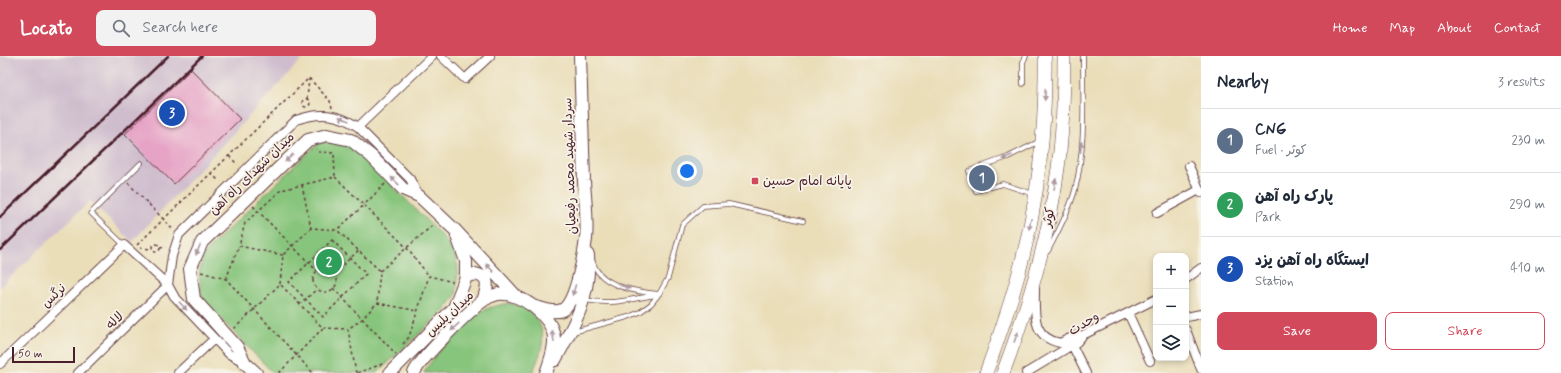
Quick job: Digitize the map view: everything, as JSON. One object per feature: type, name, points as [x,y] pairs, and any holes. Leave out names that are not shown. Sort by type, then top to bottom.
[{"type":"main road","name":"سردار شهید محمد رفیعیان","points":[[532,306],[550,311],[557,311],[562,310],[568,304],[573,295],[579,274],[586,238],[580,56]]},
{"type":"main road","name":"کوثر","points":[[986,373],[1020,271],[1036,195],[1042,140],[1045,56]]},
{"type":"main road","name":"کوثر","points":[[1003,373],[1018,334],[1036,275],[1047,227],[1058,168],[1064,88],[1064,56]]},
{"type":"main road","name":"میدان شهدای راه آهن","points":[[190,269],[202,242],[246,199],[308,140],[328,135],[351,140],[371,156],[403,189],[419,196],[455,230],[516,296]]},
{"type":"main road","points":[[388,368],[402,360],[454,308],[465,280],[466,261],[455,230]]},
{"type":"main road","points":[[546,373],[578,318],[584,300],[588,278],[586,238]]},
{"type":"main road","points":[[190,269],[194,299],[237,347],[245,363],[256,373]]},
{"type":"main road","points":[[465,280],[474,274],[484,277],[487,283],[487,289],[483,301]]},
{"type":"main road","name":"میدان پلیس","points":[[414,373],[422,360],[483,301],[498,294],[516,296],[532,306],[548,322],[554,336],[554,350],[546,373]]},
{"type":"street","points":[[358,127],[432,56]]},
{"type":"street","points":[[441,56],[465,79],[490,56]]},
{"type":"street","points":[[168,285],[172,256],[179,235],[296,120],[321,114],[335,115],[349,121],[358,127],[410,179],[419,196]]},
{"type":"street","points":[[1157,213],[1200,192],[1189,166]]},
{"type":"street","points":[[124,245],[168,285],[174,296],[229,354],[245,363]]},
{"type":"street","name":"نرگس","points":[[0,364],[124,245]]},
{"type":"street","points":[[1189,277],[1201,268]]},
{"type":"street","points":[[1036,275],[1035,319],[1040,332],[1046,338],[1060,343],[1074,336],[1083,335]]},
{"type":"street","name":"لاله","points":[[78,373],[168,285]]},
{"type":"street","name":"وحدت","points":[[1026,373],[1072,345],[1083,335],[1153,300]]},
{"type":"street","points":[[1128,313],[1150,361]]},
{"type":"street","points":[[1189,317],[1201,314]]},
{"type":"street","points":[[1189,338],[1201,369]]},
{"type":"street","points":[[178,373],[214,339]]},
{"type":"street","points":[[1072,345],[1086,373]]},
{"type":"lane","points":[[1024,84],[1023,62],[1026,56]]},
{"type":"lane","points":[[1036,275],[1066,215],[1075,189],[1082,144],[1083,56]]},
{"type":"lane","points":[[1036,195],[1003,184],[976,191],[969,171],[1008,157],[1042,140]]},
{"type":"lane","points":[[124,245],[91,213],[142,163]]},
{"type":"lane","points":[[570,332],[628,317],[640,312],[651,304],[659,294],[668,278],[682,225],[703,206],[729,204],[802,221]]},
{"type":"lane","points":[[586,238],[594,266],[605,279],[614,284],[637,292],[659,294]]},
{"type":"lane","points":[[584,300],[601,303],[616,302],[659,294]]},
{"type":"path","points":[[307,99],[303,101],[304,106],[306,107],[310,105],[309,100],[307,99],[308,78]]},
{"type":"path","points":[[308,78],[330,101],[335,115]]},
{"type":"path","points":[[135,247],[308,78]]},
{"type":"path","points":[[308,140],[319,152],[334,154],[335,177],[406,247],[429,276],[465,280]]},
{"type":"path","points":[[229,156],[236,163]]},
{"type":"path","points":[[211,173],[218,180]]},
{"type":"path","points":[[226,279],[245,223],[281,190],[335,177]]},
{"type":"path","points":[[337,230],[392,178]]},
{"type":"path","points":[[125,180],[179,235]]},
{"type":"path","points":[[302,185],[311,228]]},
{"type":"path","points":[[246,199],[317,271]]},
{"type":"path","points":[[280,284],[323,328],[348,329],[362,319],[377,303],[380,271],[442,217]]},
{"type":"path","points":[[227,336],[280,284],[283,255],[311,228],[337,230],[380,271]]},
{"type":"path","points":[[332,240],[366,274],[323,317],[290,282],[309,263],[332,240]]},
{"type":"path","points":[[154,244],[157,244],[160,247],[158,252],[154,251],[154,244]]},
{"type":"path","points":[[238,246],[283,255]]},
{"type":"path","points":[[334,273],[358,251]]},
{"type":"path","points":[[322,268],[328,268],[334,273],[337,282],[334,288],[330,291],[319,291],[313,281],[313,276],[317,271],[322,268]]},
{"type":"path","points":[[190,269],[226,279],[240,293],[253,310],[313,373]]},
{"type":"path","points":[[400,348],[409,337],[429,276]]},
{"type":"path","points":[[334,288],[402,360]]},
{"type":"path","points":[[299,305],[317,289]]},
{"type":"path","points":[[377,303],[418,311]]},
{"type":"path","points":[[279,373],[323,328]]},
{"type":"path","points":[[348,329],[357,373],[388,368]]},
{"type":"shaded area","points":[[0,56],[305,56],[132,242],[90,201],[0,287]]},
{"type":"green space","points":[[334,141],[351,145],[444,238],[455,255],[458,267],[456,295],[445,310],[377,373],[273,373],[202,298],[199,275],[203,256],[214,243],[319,143]]},
{"type":"green space","points":[[509,303],[526,309],[534,316],[542,331],[542,347],[532,373],[424,373],[442,348],[477,315],[484,310]]},
{"type":"building","points":[[191,69],[240,119],[174,184],[125,134]]},
{"type":"railway","points":[[0,217],[168,56]]},
{"type":"railway","points":[[0,250],[202,56]]},
{"type":"place","name":"ایستگاه راه آهن یزد","points":[[172,113]]},
{"type":"place","name":"CNG","points":[[982,178]]},
{"type":"place","name":"پایانه امام حسین","points":[[755,181]]},
{"type":"place","name":"پارک راه آهن","points":[[329,262]]}]
